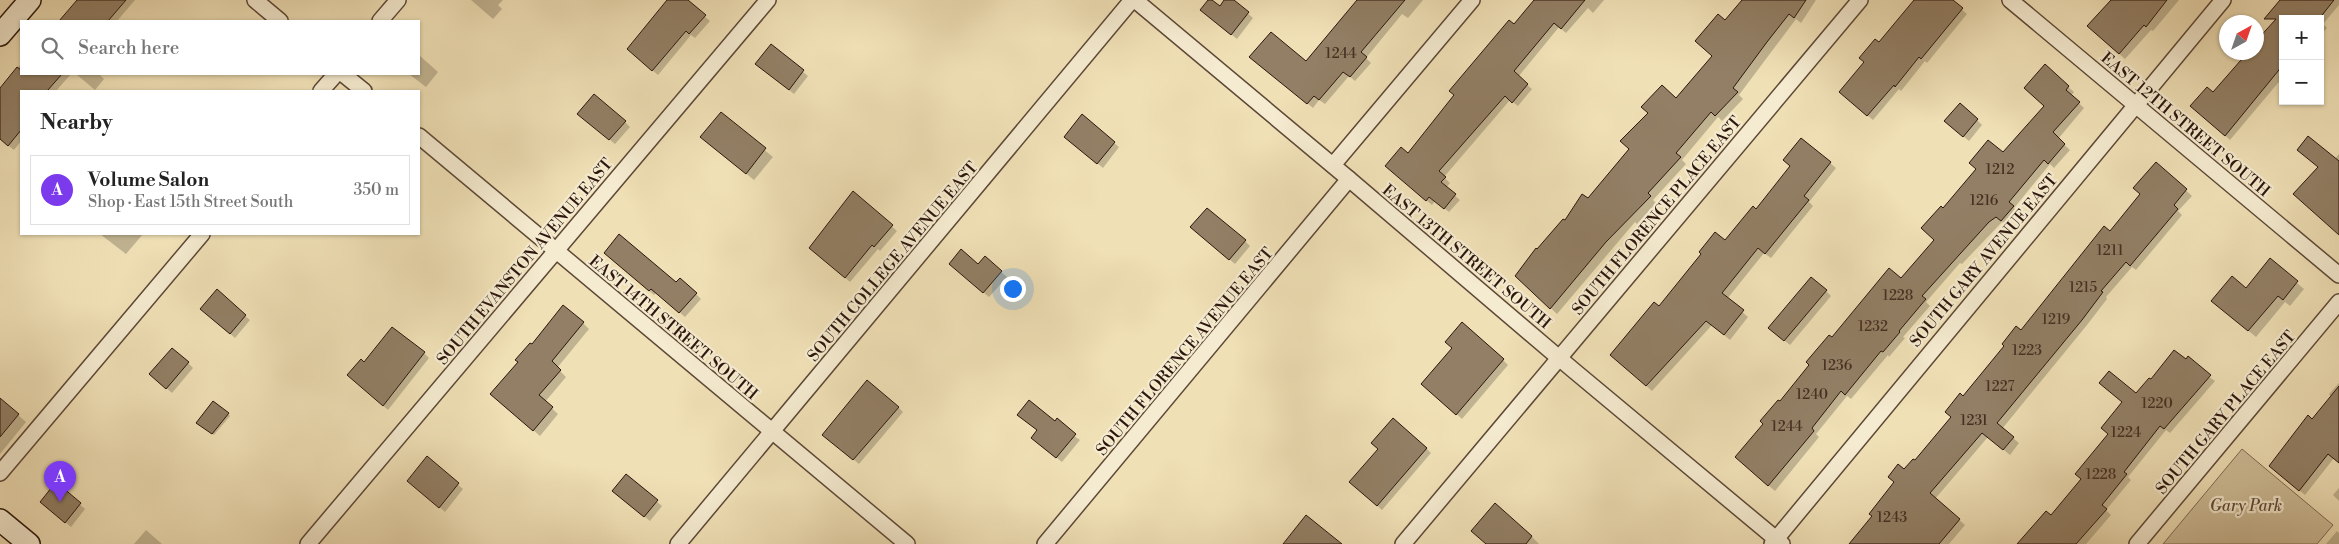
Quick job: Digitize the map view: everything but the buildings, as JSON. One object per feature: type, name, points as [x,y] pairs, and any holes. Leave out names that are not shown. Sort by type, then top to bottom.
[{"type":"main road","points":[[0,36],[30,0]]},
{"type":"main road","points":[[0,520],[29,544]]},
{"type":"street","points":[[255,0],[279,20]]},
{"type":"street","points":[[381,20],[398,0]]},
{"type":"street","name":"SOUTH EVANSTON AVENUE EAST","points":[[308,544],[768,0]]},
{"type":"street","name":"EAST 13TH STREET SOUTH","points":[[1134,0],[1350,179],[1777,542]]},
{"type":"street","name":"SOUTH COLLEGE AVENUE EAST","points":[[678,544],[1134,0]]},
{"type":"street","points":[[1333,165],[1472,0]]},
{"type":"street","name":"SOUTH FLORENCE PLACE EAST","points":[[1403,544],[1860,0]]},
{"type":"street","name":"EAST 12TH STREET SOUTH","points":[[2010,0],[2339,275]]},
{"type":"street","name":"SOUTH GARY AVENUE EAST","points":[[1777,542],[2135,104],[2223,0]]},
{"type":"street","points":[[322,90],[335,75]]},
{"type":"street","points":[[344,75],[363,90]]},
{"type":"street","name":"EAST 14TH STREET SOUTH","points":[[420,137],[907,544]]},
{"type":"street","name":"SOUTH FLORENCE AVENUE EAST","points":[[1045,544],[1350,179]]},
{"type":"street","points":[[0,473],[201,235]]},
{"type":"street","name":"SOUTH GARY PLACE EAST","points":[[2137,544],[2339,302]]},
{"type":"green space","name":"Gary Park","points":[[2242,449],[2333,525],[2317,544],[2163,544]]},
{"type":"place","name":"Volume Salon","points":[[60,502]]}]
